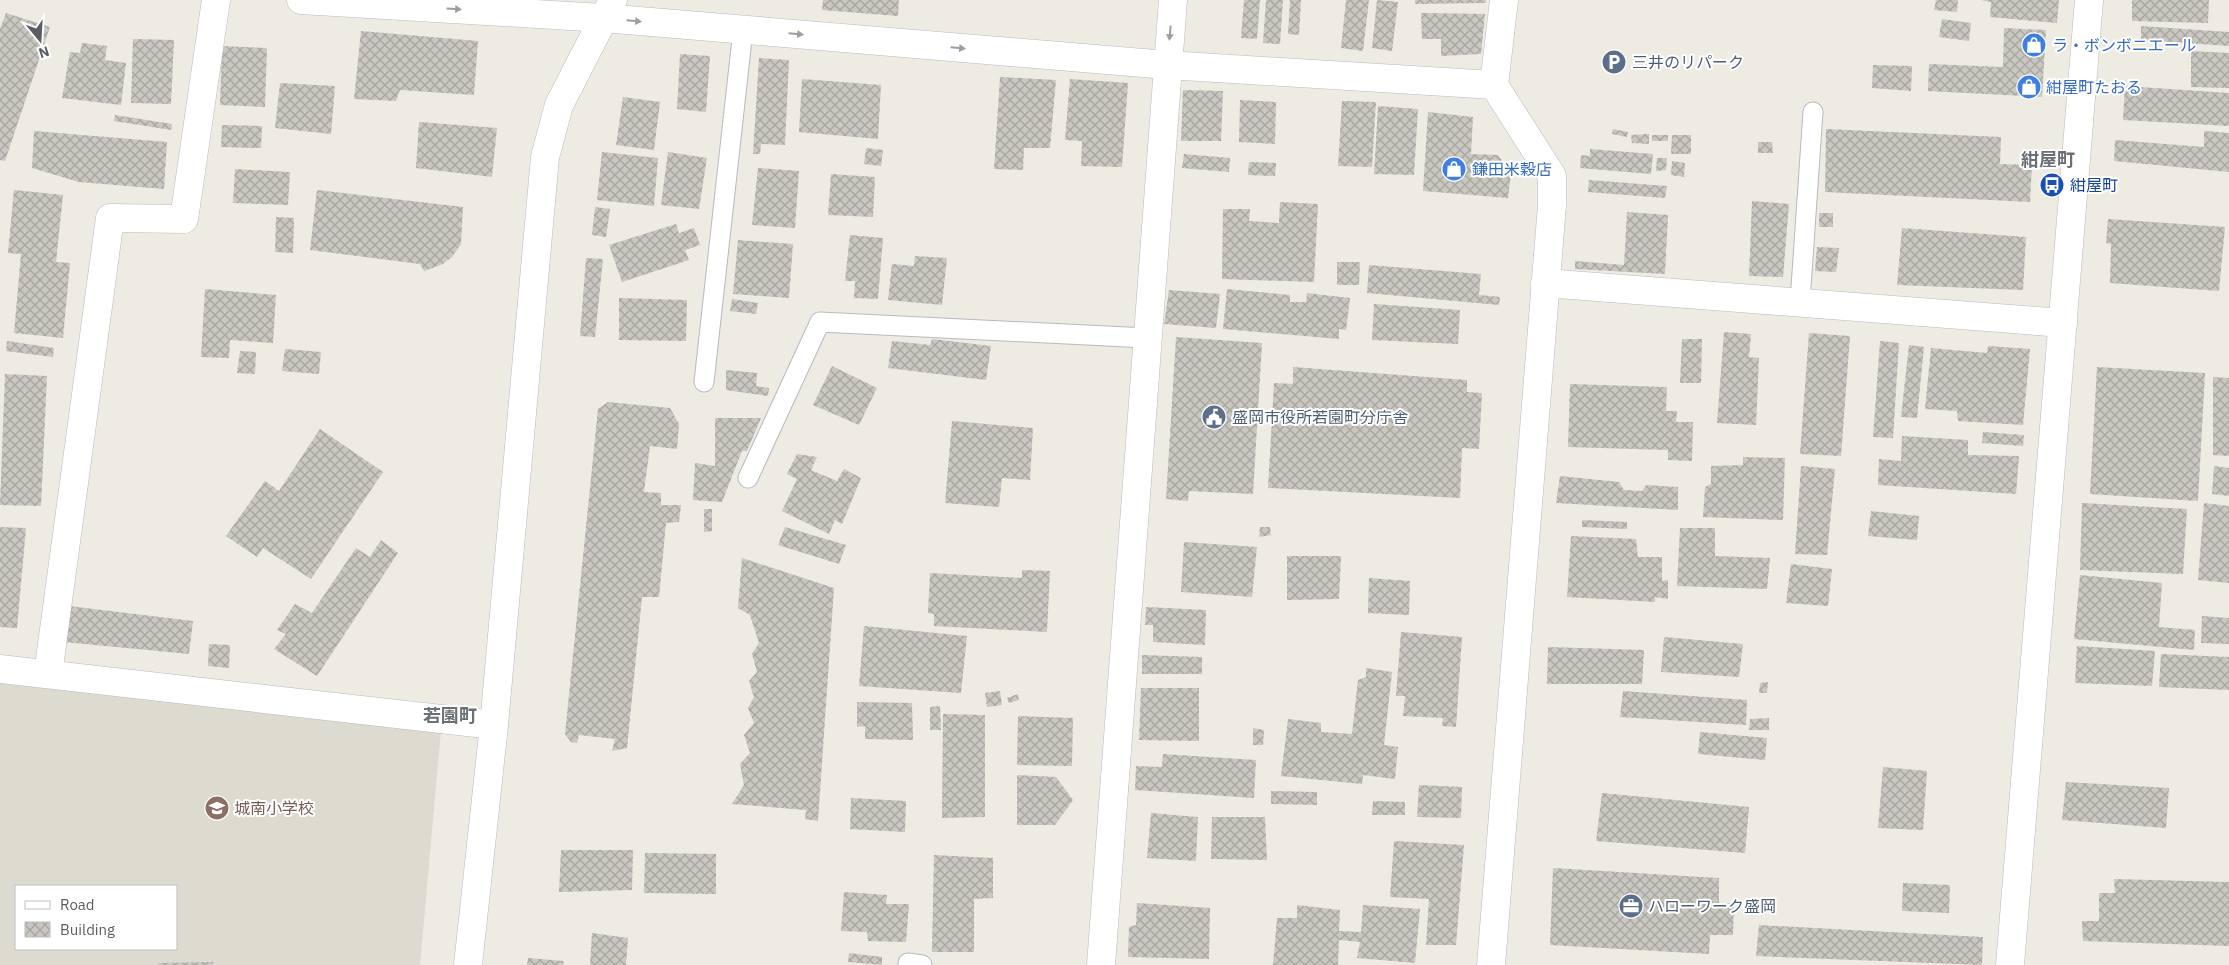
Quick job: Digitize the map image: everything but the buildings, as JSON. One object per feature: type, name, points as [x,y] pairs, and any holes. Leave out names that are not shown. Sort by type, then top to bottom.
[{"type":"street","points":[[48,674],[110,218],[184,219],[216,0]]},
{"type":"street","points":[[301,0],[608,9],[743,30],[1167,65],[1494,85]]},
{"type":"street","points":[[1101,965],[1173,0]]},
{"type":"street","points":[[1491,965],[1552,176],[1494,85],[1504,0]]},
{"type":"street","points":[[2010,965],[2089,0]]},
{"type":"street","points":[[468,965],[494,725],[545,157],[559,105],[608,9]]},
{"type":"street","points":[[1545,283],[2063,323]]},
{"type":"street","points":[[0,669],[494,725]]},
{"type":"lane","points":[[704,382],[743,30]]},
{"type":"lane","points":[[1800,302],[1813,112]]},
{"type":"lane","points":[[748,478],[820,322],[1147,338]]},
{"type":"shaded area","name":"城南小学校","points":[[0,679],[441,730],[420,965],[0,965]]},
{"type":"place","name":"ラ・ボンボニエール","points":[[2034,45]]},
{"type":"place","name":"三井のリパーク","points":[[1614,62]]},
{"type":"place","name":"紺屋町たおる","points":[[2029,87]]},
{"type":"place","name":"鎌田米穀店","points":[[1454,169]]},
{"type":"place","name":"紺屋町","points":[[2052,185]]},
{"type":"place","name":"盛岡市役所若園町分庁舎","points":[[1214,417]]},
{"type":"place","name":"城南小学校","points":[[217,808]]},
{"type":"place","name":"ハローワーク盛岡","points":[[1631,906]]},
{"type":"district","name":"紺屋町","points":[[2048,159]]},
{"type":"district","name":"若園町","points":[[450,715]]}]
